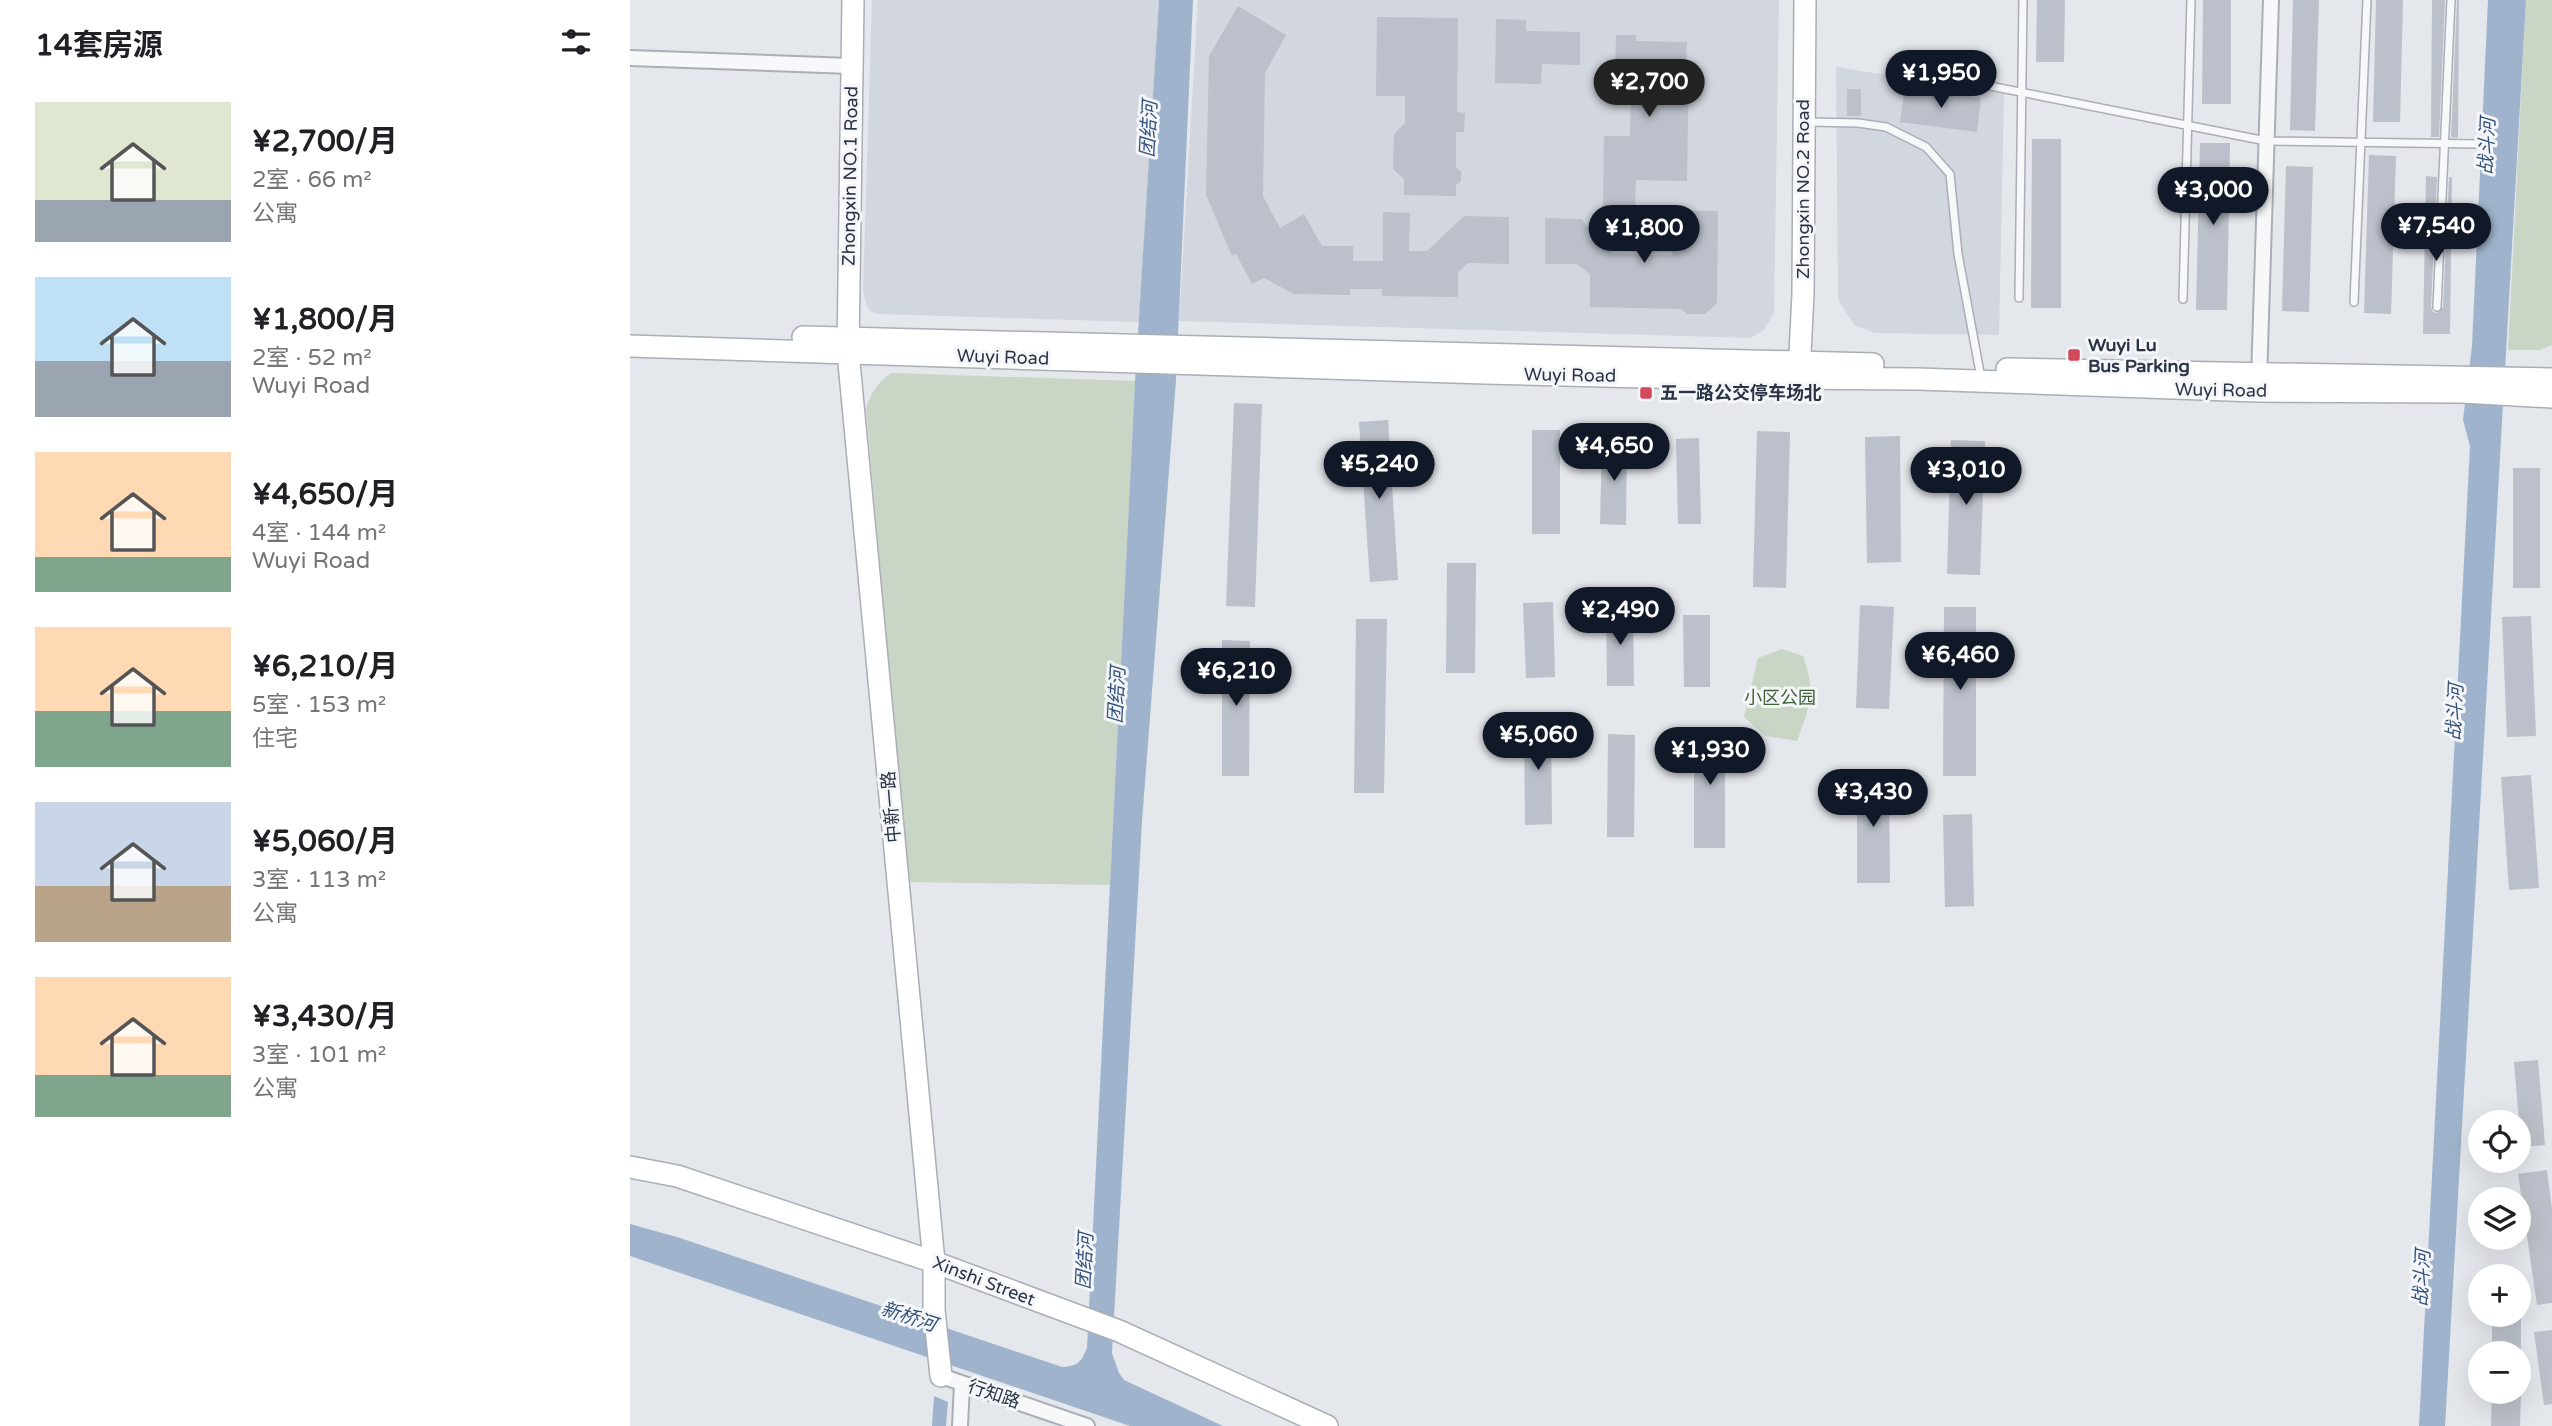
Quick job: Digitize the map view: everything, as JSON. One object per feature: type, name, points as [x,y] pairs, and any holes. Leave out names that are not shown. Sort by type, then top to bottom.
[{"type":"main road","name":"Zhongxin NO.1 Road","points":[[848,345],[853,0]]},
{"type":"main road","name":"Zhongxin NO.2 Road","points":[[1799,370],[1803,294],[1805,0]]},
{"type":"main road","name":"Wuyi Road","points":[[630,331],[848,345]]},
{"type":"main road","name":"Wuyi Road","points":[[630,345],[848,345],[1799,370],[1979,368],[2506,386],[2552,397]]},
{"type":"main road","name":"中新一路","points":[[848,345],[934,1262],[934,1310],[939,1370]]},
{"type":"main road","name":"Wuyi Road","points":[[1799,370],[1904,379],[2258,391],[2463,384]]},
{"type":"main road","name":"Wuyi Road","points":[[2506,386],[2552,379]]},
{"type":"main road","name":"Xinshi Street","points":[[630,1167],[677,1176],[934,1262],[1119,1331],[1327,1426]]},
{"type":"street","points":[[2258,391],[2272,0]]},
{"type":"street","points":[[630,58],[851,66]]},
{"type":"street","name":"行知路","points":[[939,1370],[962,1384],[1087,1426]]},
{"type":"street","points":[[960,1426],[962,1384]]},
{"type":"lane","points":[[2019,298],[2023,0]]},
{"type":"lane","points":[[2183,299],[2191,0]]},
{"type":"lane","points":[[2354,302],[2367,0]]},
{"type":"lane","points":[[2437,307],[2452,0]]},
{"type":"lane","points":[[1915,71],[2266,141],[2480,144]]},
{"type":"lane","points":[[1804,121],[1886,127],[1927,147],[1950,174],[1958,254],[1982,382]]},
{"type":"shaded area","points":[[872,0],[1159,0],[1139,322],[871,312],[863,292]]},
{"type":"shaded area","points":[[1198,0],[1779,0],[1774,313],[1764,330],[1750,338],[1179,321]]},
{"type":"shaded area","points":[[1836,67],[2004,94],[1999,335],[1875,333],[1854,325],[1838,299]]},
{"type":"green space","points":[[2526,0],[2552,0],[2552,345],[2540,350],[2508,350]]},
{"type":"green space","points":[[891,373],[1135,381],[1110,885],[908,882],[866,408],[876,388]]},
{"type":"green space","name":"小区公园","points":[[1782,649],[1803,656],[1809,680],[1810,699],[1797,741],[1766,736],[1744,717],[1758,658]]},
{"type":"water","name":"新桥河","points":[[1159,0],[1193,0],[1176,380],[1142,821],[1112,1353],[1124,1380],[1223,1426],[1130,1426],[630,1256],[630,1224],[680,1238],[1062,1367],[1078,1362],[1087,1348],[1135,381]]},
{"type":"water","name":"战斗河","points":[[2488,0],[2526,0],[2445,1426],[2419,1426],[2470,446],[2463,420],[2472,346]]},
{"type":"water","points":[[934,1396],[948,1402],[946,1426],[932,1426]]},
{"type":"building","points":[[2037,0],[2065,0],[2064,62],[2036,62]]},
{"type":"building","points":[[2203,0],[2231,0],[2231,104],[2202,104]]},
{"type":"building","points":[[2293,0],[2319,0],[2315,131],[2290,130]]},
{"type":"building","points":[[2376,0],[2403,0],[2400,122],[2373,122]]},
{"type":"building","points":[[2432,0],[2445,0],[2439,137],[2431,137]]},
{"type":"building","points":[[2459,0],[2458,138],[2451,137]]},
{"type":"building","points":[[1238,6],[1286,35],[1265,73],[1263,196],[1280,228],[1304,214],[1322,246],[1353,246],[1353,261],[1383,261],[1383,212],[1410,213],[1409,251],[1427,251],[1464,216],[1509,217],[1509,264],[1468,263],[1458,272],[1458,297],[1382,296],[1382,289],[1350,289],[1350,295],[1294,294],[1264,278],[1252,284],[1236,254],[1232,256],[1206,195],[1209,56]]},
{"type":"building","points":[[1377,17],[1458,18],[1457,112],[1465,113],[1464,132],[1456,132],[1456,167],[1461,172],[1461,181],[1456,185],[1456,196],[1404,195],[1404,179],[1393,169],[1394,134],[1405,123],[1405,96],[1376,96]]},
{"type":"building","points":[[1496,19],[1526,20],[1526,31],[1580,32],[1580,65],[1542,64],[1541,84],[1495,83]]},
{"type":"building","points":[[1616,35],[1636,35],[1636,41],[1687,42],[1687,181],[1636,180],[1635,208],[1603,207],[1604,136],[1630,136],[1631,91],[1623,91],[1624,72],[1615,71]]},
{"type":"building","points":[[1905,87],[1981,98],[1977,132],[1900,122]]},
{"type":"building","points":[[1847,89],[1861,89],[1861,116],[1847,116]]},
{"type":"building","points":[[2032,139],[2061,139],[2061,308],[2031,308]]},
{"type":"building","points":[[2200,143],[2230,143],[2227,310],[2196,310]]},
{"type":"building","points":[[2369,155],[2396,156],[2391,314],[2364,313]]},
{"type":"building","points":[[2286,166],[2313,167],[2309,312],[2282,311]]},
{"type":"building","points":[[2426,176],[2437,177],[2431,307],[2433,312],[2437,313],[2443,307],[2449,177],[2452,177],[2450,334],[2423,334]]},
{"type":"building","points":[[1673,210],[1718,211],[1717,303],[1705,314],[1687,314],[1682,309],[1590,307],[1590,274],[1577,264],[1545,264],[1545,218],[1581,219],[1612,254],[1672,255]]},
{"type":"building","points":[[1234,403],[1262,404],[1255,607],[1226,606]]},
{"type":"building","points":[[1388,420],[1398,580],[1370,582],[1359,422]]},
{"type":"building","points":[[1532,430],[1560,430],[1560,534],[1532,534]]},
{"type":"building","points":[[1757,431],[1790,432],[1786,588],[1753,587]]},
{"type":"building","points":[[1900,436],[1901,562],[1867,563],[1865,437]]},
{"type":"building","points":[[1699,438],[1701,524],[1678,524],[1676,439]]},
{"type":"building","points":[[1602,440],[1627,440],[1626,525],[1600,524]]},
{"type":"building","points":[[1951,440],[1985,441],[1980,575],[1947,574]]},
{"type":"building","points":[[2513,468],[2540,468],[2540,588],[2513,588]]},
{"type":"building","points":[[1447,563],[1476,563],[1475,673],[1446,673]]},
{"type":"building","points":[[1553,602],[1555,677],[1526,678],[1523,603]]},
{"type":"building","points":[[1860,605],[1894,607],[1889,709],[1856,708]]},
{"type":"building","points":[[1944,607],[1976,607],[1976,776],[1943,776]]},
{"type":"building","points":[[1606,609],[1633,609],[1634,686],[1607,686]]},
{"type":"building","points":[[1683,615],[1710,615],[1710,687],[1684,687]]},
{"type":"building","points":[[2531,616],[2536,736],[2507,737],[2502,617]]},
{"type":"building","points":[[1356,619],[1387,619],[1384,793],[1354,793]]},
{"type":"building","points":[[1222,640],[1250,641],[1249,776],[1222,776]]},
{"type":"building","points":[[1551,718],[1552,824],[1525,825],[1524,719]]},
{"type":"building","points":[[1694,727],[1725,727],[1725,848],[1694,848]]},
{"type":"building","points":[[1608,734],[1635,735],[1634,837],[1607,837]]},
{"type":"building","points":[[1857,774],[1889,774],[1890,883],[1857,883]]},
{"type":"building","points":[[2531,775],[2539,888],[2509,890],[2501,777]]},
{"type":"building","points":[[1972,814],[1974,906],[1945,907],[1943,815]]},
{"type":"building","points":[[2538,1060],[2545,1145],[2531,1146],[2531,1110],[2518,1110],[2514,1062]]},
{"type":"building","points":[[2547,1170],[2552,1209],[2552,1303],[2537,1305],[2529,1250],[2531,1187],[2520,1187],[2518,1174]]},
{"type":"building","points":[[2492,1327],[2521,1327],[2521,1341],[2492,1341]]},
{"type":"building","points":[[2552,1330],[2552,1404],[2544,1405],[2534,1332]]},
{"type":"building","points":[[2492,1404],[2521,1404],[2520,1426],[2491,1426]]},
{"type":"place","name":"Wuyi Lu Bus Parking","points":[[2074,355]]},
{"type":"place","name":"五一路公交停车场北","points":[[1646,393]]},
{"type":"water label","name":"团结河","points":[[1148,129]]},
{"type":"water label","name":"团结河","points":[[1116,695]]},
{"type":"water label","name":"团结河","points":[[1084,1261]]}]
